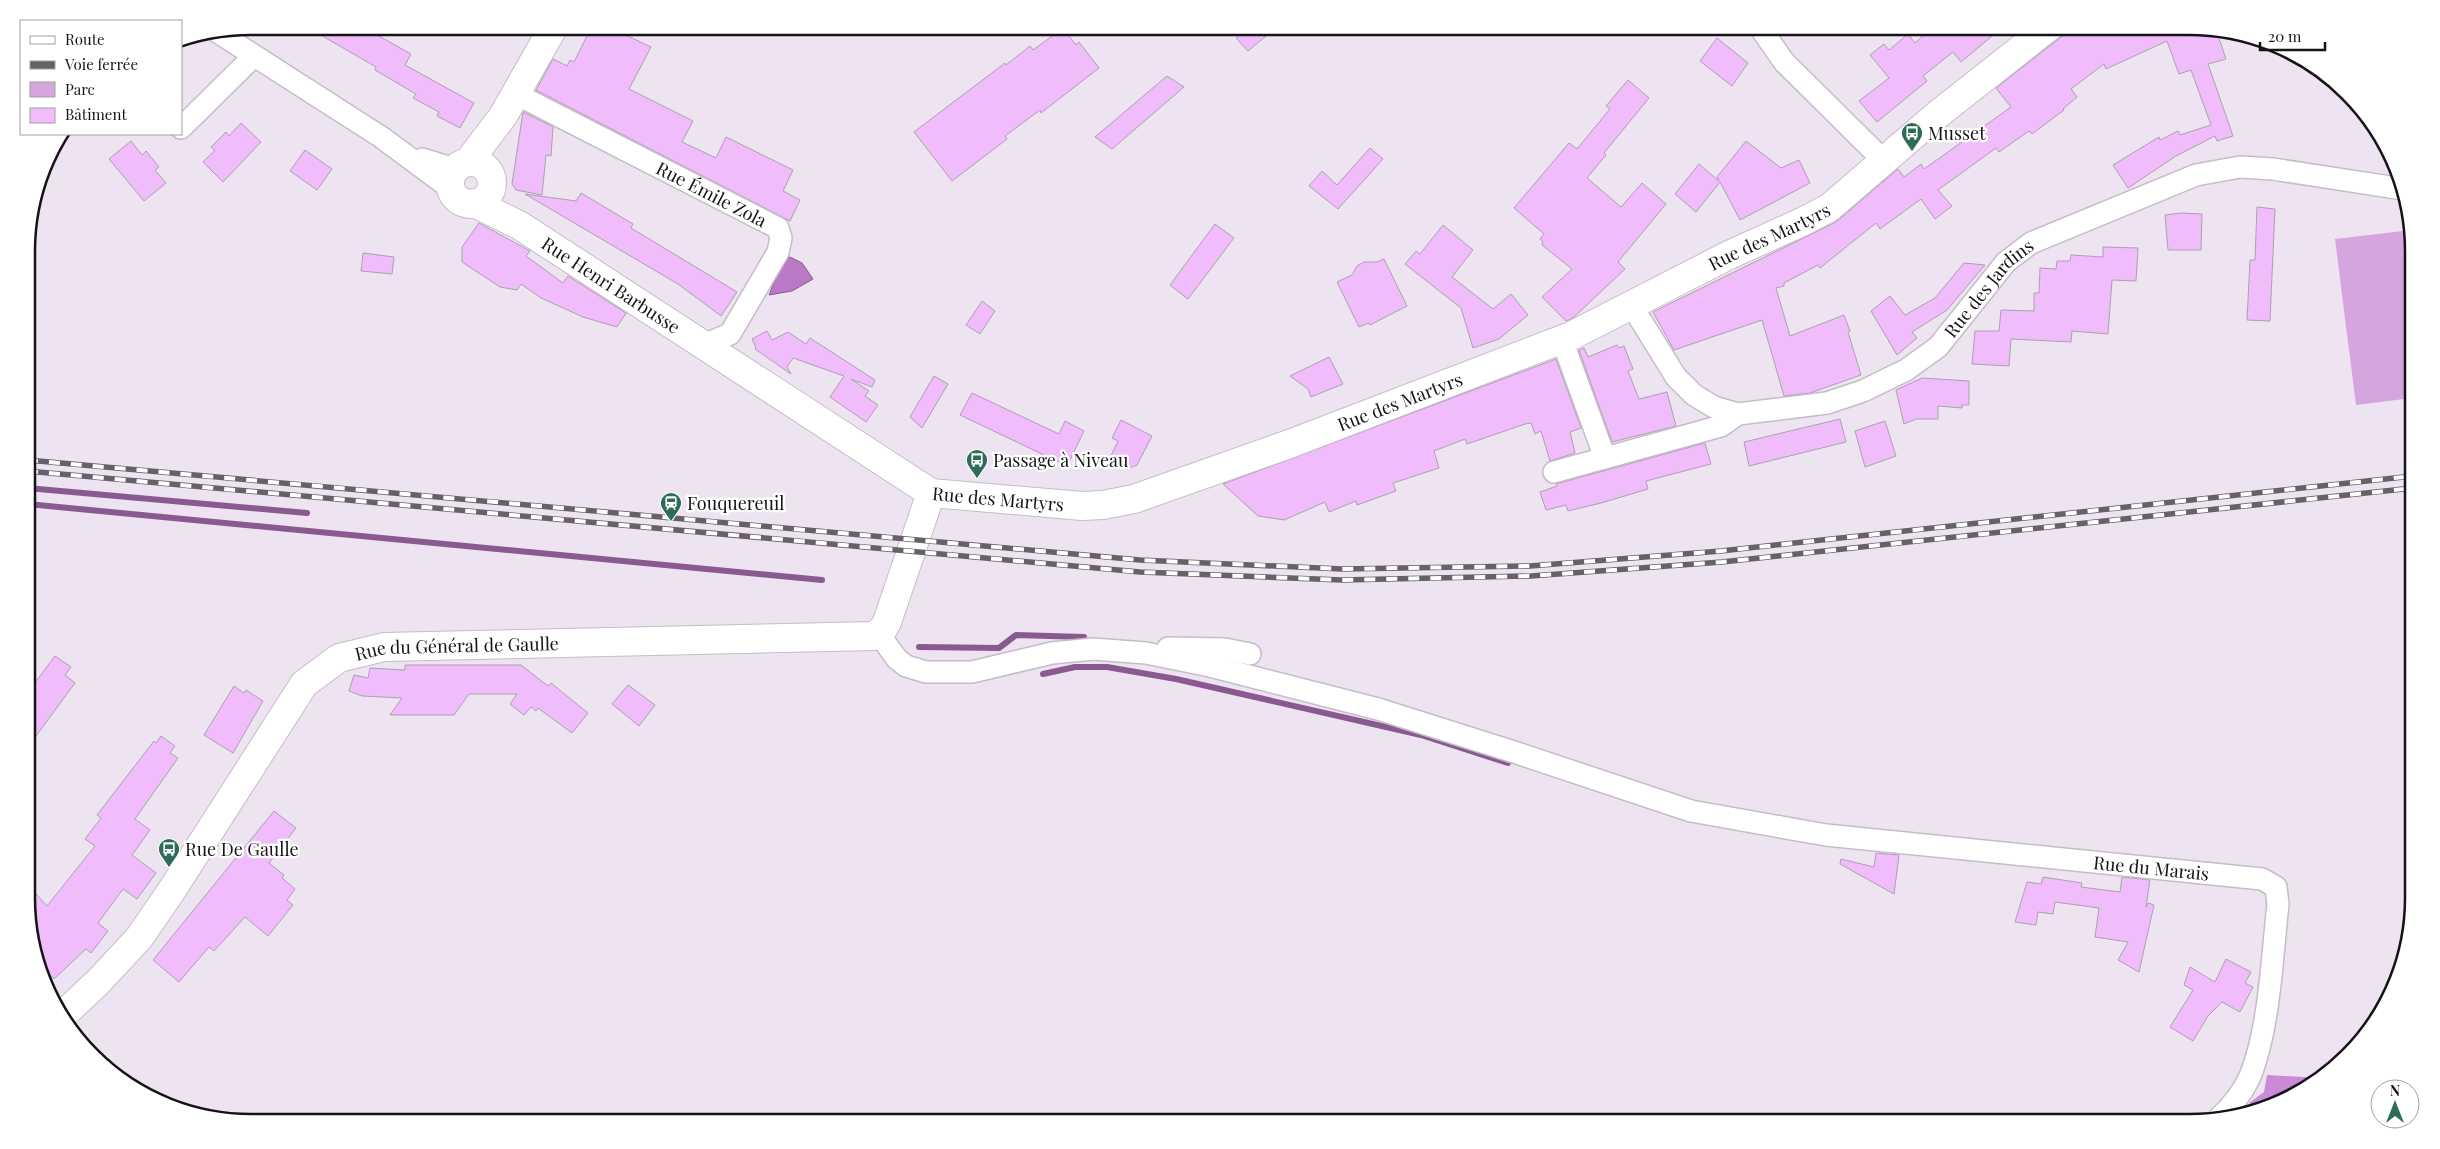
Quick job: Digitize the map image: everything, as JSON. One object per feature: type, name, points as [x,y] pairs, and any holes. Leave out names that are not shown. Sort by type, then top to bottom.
[{"type":"street","points":[[486,189],[462,202],[453,193],[458,173],[509,105],[549,35]]},
{"type":"street","points":[[1765,35],[1784,62],[1883,160]]},
{"type":"street","name":"Rue des Martyrs","points":[[704,345],[931,493],[1082,506],[1122,502],[1292,443],[1562,340],[1729,255],[1829,208],[1883,160],[2038,35]]},
{"type":"street","points":[[225,37],[405,154],[458,173],[485,167],[486,189]]},
{"type":"street","points":[[182,127],[254,56]]},
{"type":"street","points":[[486,189],[494,147],[509,105]]},
{"type":"street","name":"Rue Émile Zola","points":[[509,105],[778,228],[781,238],[778,252],[730,334],[704,345]]},
{"type":"street","name":"Rue des Jardins","points":[[1632,306],[1676,377],[1688,389],[1714,407],[1738,414],[1827,403],[1864,391],[1906,370],[1938,347],[2006,262],[2031,243],[2196,175],[2240,167],[2273,169],[2396,187]]},
{"type":"street","name":"Rue Henri Barbusse","points":[[486,189],[519,225],[704,345]]},
{"type":"street","points":[[1562,340],[1605,458]]},
{"type":"street","points":[[1554,472],[1721,426],[1738,414]]},
{"type":"street","points":[[931,493],[887,622],[878,633],[888,648],[906,666],[926,672],[943,674],[972,672],[1069,651],[1094,649],[1128,652],[1160,648],[1199,648],[1225,649],[1250,654]]},
{"type":"street","name":"Rue du Général de Gaulle","points":[[67,1011],[98,982],[139,938],[172,890],[304,684],[339,658],[384,647],[869,638],[878,633]]},
{"type":"street","name":"Rue du Marais","points":[[1128,652],[1201,664],[1297,687],[1514,752],[1691,811],[1826,835],[2262,879],[2276,888],[2278,904],[2262,1033],[2251,1075],[2241,1092],[2225,1111]]},
{"type":"green space","points":[[2404,231],[2405,399],[2356,405],[2335,239]]},
{"type":"shaded area","points":[[790,257],[802,263],[813,279],[792,291],[769,295],[783,260]]},
{"type":"shaded area","points":[[2267,1075],[2310,1077],[2272,1098],[2252,1105],[2249,1103],[2264,1092]]},
{"type":"building","points":[[321,35],[377,35],[411,54],[405,65],[474,103],[460,128],[437,116],[439,112],[413,98],[416,94],[375,70],[376,67]]},
{"type":"building","points":[[588,35],[626,35],[651,47],[629,89],[693,121],[682,142],[716,158],[726,137],[793,170],[783,191],[800,200],[790,221],[536,90],[553,59],[567,66],[570,60],[574,62]]},
{"type":"building","points":[[1053,35],[1068,35],[1076,45],[1079,42],[1099,68],[1041,113],[1040,110],[1005,136],[1007,139],[952,181],[914,132],[1005,63],[1006,65],[1030,46],[1033,50]]},
{"type":"building","points":[[1240,35],[1267,35],[1248,51],[1236,38]]},
{"type":"building","points":[[1907,35],[1915,43],[1924,35],[1992,36],[1961,62],[1953,52],[1923,76],[1927,81],[1877,122],[1859,101],[1889,78],[1870,55],[1884,44],[1889,50]]},
{"type":"building","points":[[2064,35],[2203,35],[2219,37],[2226,59],[2208,64],[2233,136],[2217,141],[2215,136],[2176,156],[2128,188],[2113,165],[2159,137],[2160,140],[2178,131],[2180,135],[2211,125],[2191,70],[2179,74],[2167,41],[2106,69],[2104,64],[2071,89],[2077,97],[2064,110],[2032,134],[2029,131],[1999,152],[1996,148],[1938,190],[1952,206],[1935,219],[1921,199],[1880,229],[1876,223],[1820,268],[1818,265],[1784,283],[1784,286],[1776,288],[1790,336],[1844,315],[1861,375],[1810,393],[1784,396],[1762,320],[1674,350],[1653,312],[1836,222],[1898,169],[1904,177],[1921,164],[1924,169],[2011,107],[1996,88]]},
{"type":"building","points":[[1717,38],[1748,63],[1732,86],[1700,61]]},
{"type":"building","points":[[1167,76],[1184,87],[1112,149],[1095,137]]},
{"type":"building","points":[[1628,80],[1649,98],[1604,153],[1606,155],[1587,178],[1621,207],[1642,183],[1666,204],[1618,262],[1625,269],[1573,318],[1566,321],[1542,297],[1572,269],[1542,245],[1543,242],[1540,239],[1544,234],[1514,208],[1569,143],[1577,149],[1610,109],[1606,106]]},
{"type":"building","points":[[523,112],[553,127],[551,156],[546,155],[542,195],[516,190],[512,184]]},
{"type":"building","points":[[241,123],[261,142],[223,182],[203,162],[215,150],[211,147],[226,132],[229,136]]},
{"type":"building","points":[[131,141],[142,155],[146,151],[159,167],[155,170],[166,183],[144,201],[109,159]]},
{"type":"building","points":[[1746,141],[1781,168],[1799,160],[1810,183],[1740,220],[1720,182],[1696,212],[1675,194],[1699,164],[1719,181],[1717,177]]},
{"type":"building","points":[[1370,148],[1383,159],[1338,209],[1309,186],[1322,171],[1337,185]]},
{"type":"building","points":[[305,150],[332,169],[317,190],[290,171]]},
{"type":"building","points":[[581,193],[633,224],[631,228],[737,292],[721,316],[678,284],[525,194],[576,201]]},
{"type":"building","points":[[2257,207],[2275,209],[2270,321],[2247,320],[2250,260],[2255,260]]},
{"type":"building","points":[[2181,213],[2202,214],[2201,250],[2168,250],[2165,215]]},
{"type":"building","points":[[479,223],[530,251],[526,256],[563,283],[568,276],[626,313],[617,327],[583,317],[541,298],[521,284],[517,290],[500,287],[462,262],[462,247]]},
{"type":"building","points":[[1215,224],[1234,238],[1188,299],[1170,285]]},
{"type":"building","points":[[1443,225],[1473,250],[1452,277],[1493,309],[1511,294],[1528,315],[1499,339],[1473,348],[1461,308],[1405,264],[1416,251],[1420,254]]},
{"type":"building","points":[[2103,247],[2138,248],[2136,281],[2112,280],[2108,334],[2072,331],[2071,342],[2011,339],[2009,366],[1972,364],[1975,331],[1999,331],[2001,310],[2034,311],[2034,293],[2039,293],[2040,268],[2056,269],[2057,261],[2070,261],[2071,255],[2103,257]]},
{"type":"building","points":[[363,253],[394,257],[392,274],[361,271]]},
{"type":"building","points":[[1384,259],[1407,306],[1370,325],[1369,323],[1359,327],[1337,282],[1352,275],[1357,266],[1364,262],[1377,262]]},
{"type":"building","points":[[1964,263],[1985,265],[1947,310],[1912,332],[1917,338],[1897,355],[1871,311],[1890,296],[1905,315],[1935,298]]},
{"type":"building","points":[[982,301],[995,311],[980,334],[966,325]]},
{"type":"building","points":[[767,331],[772,340],[788,332],[806,344],[810,338],[875,380],[872,387],[851,379],[869,391],[865,396],[878,405],[866,422],[830,397],[844,376],[793,358],[787,367],[791,374],[755,349],[752,339]]},
{"type":"building","points":[[1617,345],[1619,348],[1624,346],[1633,369],[1628,371],[1639,399],[1667,392],[1676,426],[1612,442],[1579,350],[1584,348],[1588,357]]},
{"type":"building","points":[[1329,357],[1343,384],[1311,397],[1308,389],[1290,376]]},
{"type":"building","points":[[1556,359],[1581,428],[1570,432],[1575,453],[1550,461],[1541,431],[1535,434],[1531,423],[1525,424],[1467,444],[1465,439],[1434,451],[1439,468],[1393,483],[1396,491],[1357,505],[1356,501],[1329,512],[1325,502],[1284,520],[1258,516],[1223,484]]},
{"type":"building","points":[[934,376],[948,384],[922,428],[910,417]]},
{"type":"building","points":[[1922,378],[1969,381],[1969,405],[1962,405],[1962,408],[1938,406],[1938,419],[1916,419],[1904,424],[1896,390]]},
{"type":"building","points":[[972,393],[1059,434],[1065,421],[1084,431],[1067,466],[960,415]]},
{"type":"building","points":[[1840,419],[1846,442],[1749,466],[1744,442]]},
{"type":"building","points":[[1121,420],[1152,436],[1137,465],[1127,469],[1109,460],[1118,441],[1112,438]]},
{"type":"building","points":[[1885,421],[1896,456],[1865,467],[1855,431]]},
{"type":"building","points":[[1705,443],[1711,464],[1646,481],[1648,489],[1601,503],[1568,511],[1566,505],[1546,510],[1540,492],[1557,486],[1556,484]]},
{"type":"building","points":[[55,656],[71,667],[65,675],[75,683],[35,737],[35,683]]},
{"type":"building","points":[[405,665],[521,665],[548,686],[551,683],[588,713],[572,733],[538,708],[536,711],[531,707],[524,715],[510,704],[517,694],[469,694],[454,715],[390,715],[402,698],[362,696],[349,691],[354,675],[368,678],[370,668],[405,670]]},
{"type":"building","points":[[628,685],[655,705],[639,726],[612,704]]},
{"type":"building","points":[[234,686],[244,693],[246,690],[263,701],[233,753],[204,735]]},
{"type":"building","points":[[161,736],[175,746],[170,753],[178,758],[135,819],[150,830],[132,855],[156,873],[137,899],[123,889],[98,923],[108,931],[91,953],[86,949],[54,979],[48,972],[42,954],[35,912],[35,893],[47,906],[95,846],[85,839],[101,818],[97,815],[154,741],[156,743]]},
{"type":"building","points":[[274,811],[296,828],[269,863],[284,875],[282,878],[295,889],[287,900],[293,905],[268,936],[245,917],[214,951],[209,947],[179,982],[153,960]]},
{"type":"building","points":[[1876,853],[1899,855],[1894,894],[1840,864],[1841,859],[1874,867]]},
{"type":"building","points":[[2043,877],[2082,883],[2081,887],[2120,892],[2122,877],[2150,880],[2146,907],[2148,903],[2154,905],[2139,972],[2118,960],[2128,942],[2095,937],[2099,908],[2055,902],[2053,914],[2038,912],[2036,925],[2015,922],[2027,882],[2041,884]]},
{"type":"building","points":[[2226,959],[2251,972],[2245,983],[2253,987],[2240,1012],[2222,1002],[2208,1016],[2193,1041],[2170,1027],[2193,990],[2184,985],[2190,967],[2215,982]]},
{"type":"waterway","points":[[35,489],[307,513]]},
{"type":"waterway","points":[[35,505],[822,580]]},
{"type":"waterway","points":[[919,647],[999,648],[1016,635],[1084,637]]},
{"type":"waterway","points":[[1043,674],[1075,667],[1107,667],[1176,679],[1421,735],[1508,763]]},
{"type":"railway","points":[[35,461],[1140,560],[1342,569],[1530,566],[1721,551],[2405,477]]},
{"type":"railway","points":[[35,472],[1140,572],[1342,580],[1531,576],[1722,562],[2405,489]]},
{"type":"place","name":"Musset","points":[[1912,152]]},
{"type":"place","name":"Passage à Niveau","points":[[977,479]]},
{"type":"place","name":"Fouquereuil","points":[[671,522]]},
{"type":"place","name":"Rue De Gaulle","points":[[169,868]]}]
